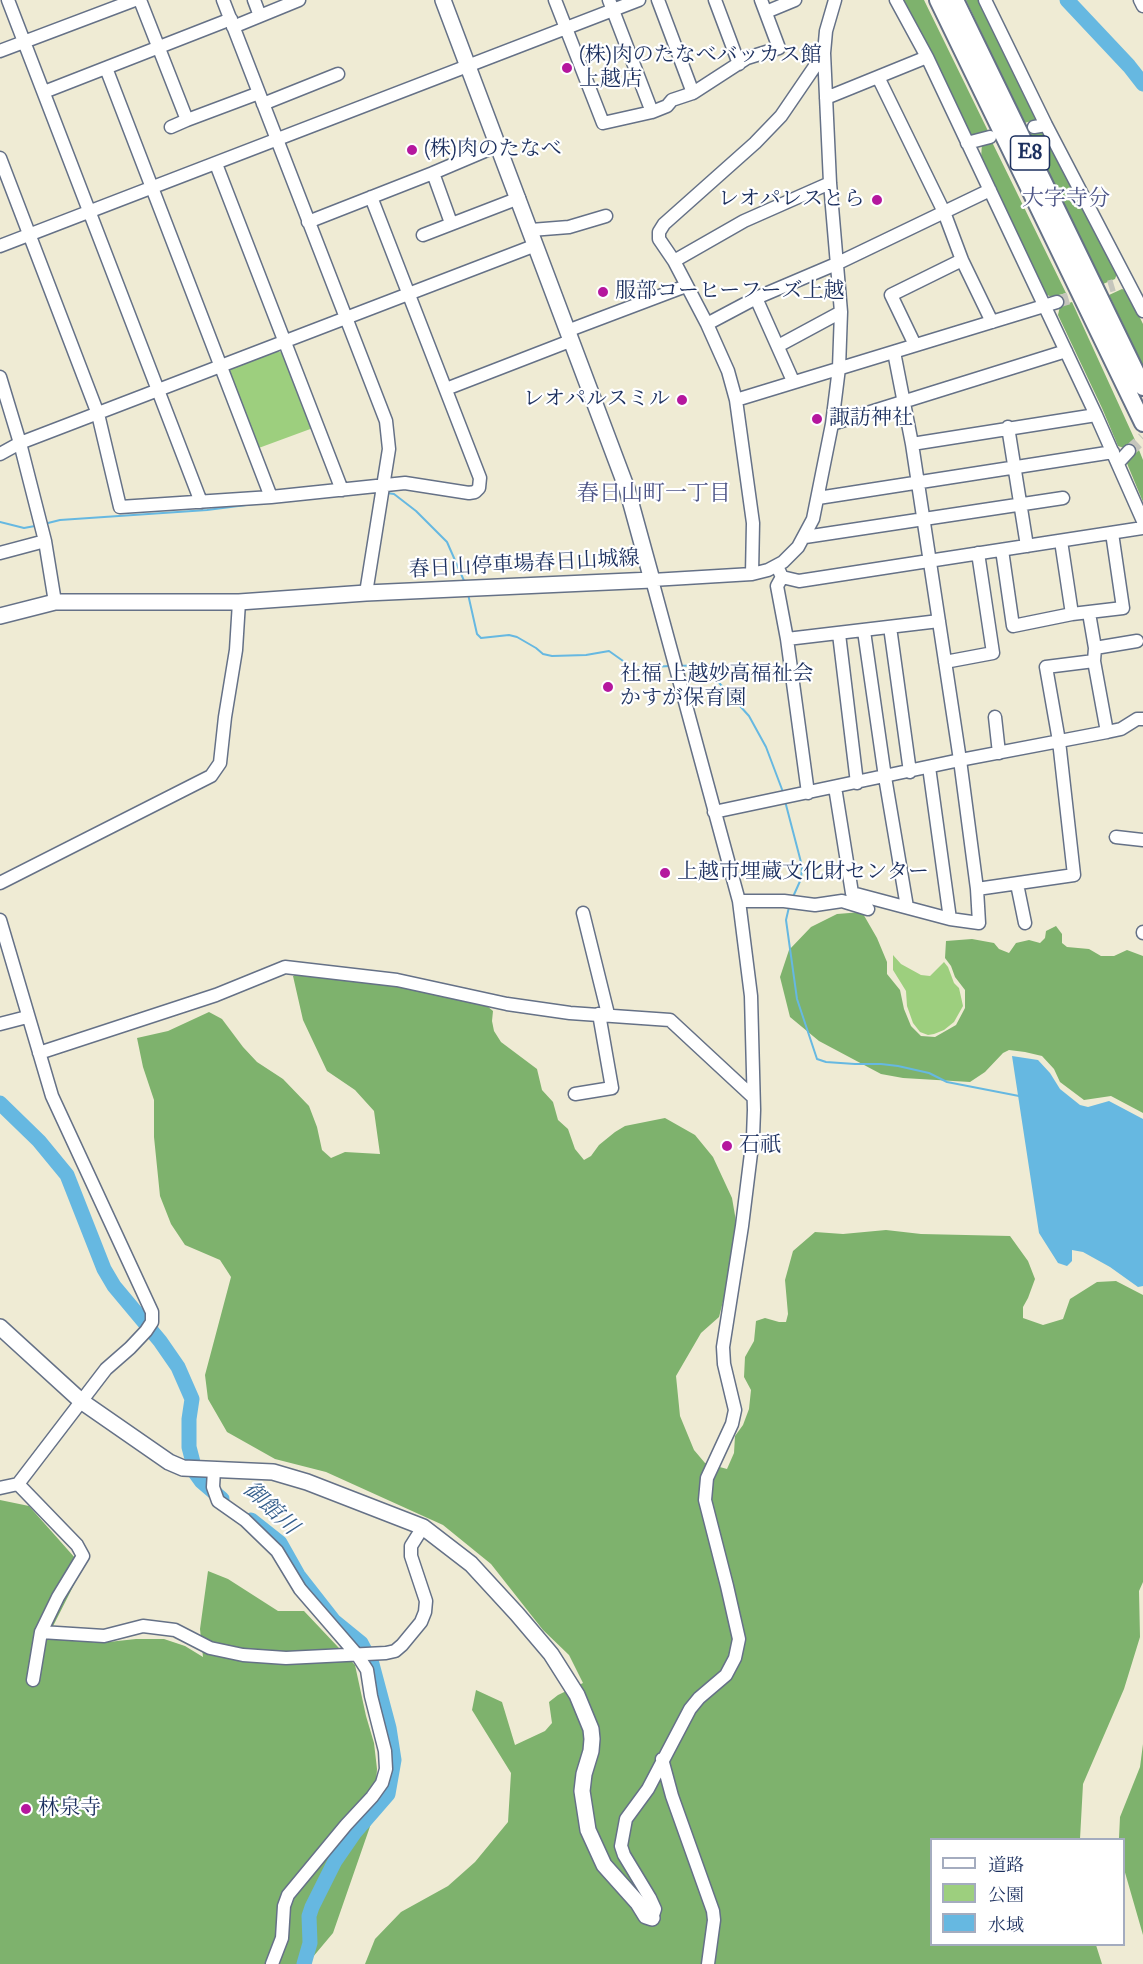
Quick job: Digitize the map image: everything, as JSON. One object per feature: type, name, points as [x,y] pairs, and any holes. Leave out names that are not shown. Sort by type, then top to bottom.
[{"type":"highway","name":"E8","points":[[939,0],[1143,423]]},
{"type":"highway","name":"E8","points":[[955,0],[1143,387]]},
{"type":"main road","name":"春日山停車場春日山城線","points":[[0,616],[55,602],[239,602],[366,593],[652,580],[627,489],[443,0]]},
{"type":"main road","points":[[0,1327],[81,1401],[169,1462],[183,1468],[273,1472],[369,1504],[423,1527],[471,1564],[551,1654],[577,1695],[591,1729],[592,1739],[582,1791],[588,1830],[604,1865],[638,1903],[646,1916],[652,1918]]},
{"type":"street","points":[[8,0],[201,502]]},
{"type":"street","points":[[0,51],[135,0]]},
{"type":"street","points":[[140,0],[187,120]]},
{"type":"street","points":[[223,0],[386,421],[389,449],[366,593]]},
{"type":"street","points":[[254,0],[260,16]]},
{"type":"street","points":[[44,92],[158,47],[260,16],[298,0]]},
{"type":"street","points":[[555,0],[603,123],[652,112],[667,106],[672,100],[693,93],[747,58],[779,48],[763,6],[795,0]]},
{"type":"street","points":[[0,246],[469,67],[565,28],[611,5],[639,0]]},
{"type":"street","points":[[658,0],[693,93]]},
{"type":"street","points":[[715,0],[739,64]]},
{"type":"street","points":[[808,792],[787,639],[777,586],[779,572],[805,537],[813,519],[832,424],[839,368],[841,312],[830,183],[824,53],[826,31],[835,0]]},
{"type":"street","points":[[896,0],[927,57],[990,190],[1051,304],[1066,351],[1143,521]]},
{"type":"street","points":[[986,0],[1040,126],[1143,311]]},
{"type":"street","points":[[1140,0],[1143,6]]},
{"type":"street","points":[[611,5],[652,112]]},
{"type":"street","points":[[752,574],[753,523],[736,400],[728,371],[707,324],[674,261],[659,240],[659,232],[664,224],[781,116],[824,53]]},
{"type":"street","points":[[826,98],[927,57]]},
{"type":"street","points":[[106,68],[271,497]]},
{"type":"street","points":[[171,127],[187,120],[338,74]]},
{"type":"street","points":[[878,76],[944,212],[962,260],[992,322]]},
{"type":"street","points":[[967,143],[990,137]]},
{"type":"street","points":[[308,222],[499,145]]},
{"type":"street","points":[[0,158],[98,414],[120,507],[271,497],[383,484],[405,483],[470,493],[479,488],[480,478],[371,197]]},
{"type":"street","points":[[216,164],[342,490]]},
{"type":"street","points":[[433,173],[451,223]]},
{"type":"street","points":[[674,261],[744,221],[830,183]]},
{"type":"street","points":[[707,324],[756,298],[836,264],[990,190]]},
{"type":"street","points":[[423,235],[519,198]]},
{"type":"street","points":[[0,454],[20,443],[407,294],[534,238],[606,216]]},
{"type":"street","points":[[915,345],[891,295],[962,260]]},
{"type":"street","points":[[1114,285],[1127,281]]},
{"type":"street","points":[[446,389],[686,286]]},
{"type":"street","points":[[756,298],[793,381]]},
{"type":"street","points":[[736,400],[1051,304]]},
{"type":"street","points":[[778,346],[841,312]]},
{"type":"street","points":[[832,424],[1066,351]]},
{"type":"street","points":[[834,787],[852,893],[950,918],[979,923],[977,889],[960,760],[912,444],[894,352]]},
{"type":"street","points":[[0,376],[45,541],[55,602]]},
{"type":"street","points":[[912,444],[1008,427],[1096,415]]},
{"type":"street","points":[[1008,427],[1027,546]]},
{"type":"street","points":[[818,498],[1015,467],[1115,457],[1130,451]]},
{"type":"street","points":[[805,537],[1063,498]]},
{"type":"street","points":[[652,1918],[655,1909],[624,1856],[621,1846],[626,1819],[648,1789],[662,1759],[694,1703],[726,1675],[735,1658],[739,1639],[705,1500],[707,1478],[732,1424],[735,1410],[724,1364],[723,1347],[753,1137],[753,1097],[751,996],[739,901],[652,580],[779,572],[799,581],[1143,528]]},
{"type":"street","points":[[1002,550],[1013,626],[1072,614],[1123,608],[1112,533]]},
{"type":"street","points":[[0,553],[45,541]]},
{"type":"street","points":[[1061,541],[1072,614]]},
{"type":"street","points":[[945,662],[993,653],[978,553]]},
{"type":"street","points":[[0,883],[211,776],[220,763],[236,650],[239,602]]},
{"type":"street","points":[[1089,613],[1107,732]]},
{"type":"street","points":[[787,639],[939,621]]},
{"type":"street","points":[[890,627],[910,772]]},
{"type":"street","points":[[864,631],[907,907]]},
{"type":"street","points":[[839,634],[857,783]]},
{"type":"street","points":[[977,889],[1074,875],[1059,741],[1046,667],[1137,641]]},
{"type":"street","points":[[995,717],[999,753]]},
{"type":"street","points":[[714,812],[1121,729],[1137,719],[1143,719]]},
{"type":"street","points":[[929,767],[950,918]]},
{"type":"street","points":[[1116,837],[1143,840]]},
{"type":"street","points":[[1017,884],[1025,923]]},
{"type":"street","points":[[739,901],[784,901],[815,905],[842,901],[868,909]]},
{"type":"street","points":[[574,1094],[612,1088],[604,1014],[583,913]]},
{"type":"street","points":[[0,920],[52,1096],[149,1301],[152,1312],[149,1327],[106,1369],[18,1484],[0,1488]]},
{"type":"street","points":[[39,1053],[216,995],[285,967],[397,980],[507,1004],[570,1012],[670,1020],[753,1097]]},
{"type":"street","points":[[0,1024],[27,1017]]},
{"type":"street","points":[[214,1470],[213,1487],[218,1501],[245,1520],[277,1551],[300,1589],[358,1656],[367,1670],[385,1751],[386,1769],[382,1783],[288,1895],[284,1906],[282,1938],[272,1964]]},
{"type":"street","points":[[18,1484],[77,1545],[83,1556],[40,1632],[33,1680]]},
{"type":"street","points":[[40,1632],[104,1636],[143,1626],[174,1630],[210,1648],[243,1655],[286,1658],[358,1656],[395,1651],[421,1622],[425,1612],[426,1601],[411,1556],[411,1546],[423,1527]]},
{"type":"street","points":[[662,1759],[672,1796],[713,1911],[714,1920],[708,1964]]},
{"type":"green space","points":[[902,0],[924,0],[989,133],[973,136],[966,131]]},
{"type":"green space","points":[[966,0],[979,0],[1036,113],[1036,120],[1024,123]]},
{"type":"green space","points":[[1045,129],[1118,271],[1115,279],[1103,284],[1030,134]]},
{"type":"green space","points":[[992,142],[1066,293],[1052,297],[1047,295],[1006,212],[981,159],[982,143]]},
{"type":"green space","points":[[1122,289],[1127,291],[1143,324],[1143,366],[1109,295]]},
{"type":"green space","points":[[1072,302],[1135,440],[1124,448],[1118,446],[1058,315],[1060,306]]},
{"type":"green space","points":[[276,351],[284,353],[313,428],[256,449],[228,376],[231,368]]},
{"type":"green space","points":[[1139,450],[1143,460],[1143,502],[1126,461]]},
{"type":"green space","points":[[862,912],[887,962],[887,974],[900,990],[911,1026],[921,1036],[935,1037],[956,1025],[965,1008],[965,990],[945,958],[946,941],[972,939],[994,943],[999,949],[1009,953],[1016,943],[1029,940],[1040,943],[1045,938],[1046,931],[1056,926],[1062,934],[1062,943],[1067,947],[1089,949],[1101,956],[1114,956],[1127,950],[1143,956],[1143,1113],[1111,1096],[1084,1100],[1060,1082],[1054,1069],[1042,1056],[1025,1052],[1009,1050],[1003,1053],[985,1072],[970,1082],[903,1078],[881,1074],[819,1041],[790,1017],[780,977],[789,950],[811,927],[837,914]]},
{"type":"green space","points":[[893,955],[901,964],[921,975],[930,976],[944,962],[948,967],[954,983],[959,988],[963,1006],[954,1022],[944,1030],[928,1035],[920,1032],[913,1023],[907,1006],[906,991],[893,970]]},
{"type":"green space","points":[[304,970],[414,988],[486,1005],[493,1011],[494,1031],[501,1042],[537,1069],[542,1090],[553,1102],[558,1120],[568,1129],[575,1149],[584,1160],[591,1156],[599,1145],[625,1126],[665,1118],[695,1135],[713,1157],[732,1198],[736,1221],[728,1282],[719,1317],[701,1333],[676,1376],[680,1416],[694,1450],[705,1463],[727,1469],[734,1453],[735,1436],[743,1425],[749,1409],[751,1390],[744,1377],[745,1357],[754,1341],[756,1321],[765,1318],[786,1322],[788,1314],[785,1280],[793,1251],[815,1232],[843,1234],[886,1230],[921,1234],[1010,1236],[1028,1261],[1035,1279],[1023,1307],[1023,1318],[1043,1325],[1063,1319],[1070,1299],[1097,1282],[1116,1281],[1143,1295],[1143,1582],[1139,1591],[1140,1637],[1124,1689],[1083,1784],[1080,1838],[930,1838],[930,1946],[1096,1946],[1102,1964],[365,1964],[375,1939],[401,1912],[448,1886],[475,1862],[508,1822],[511,1773],[472,1710],[476,1690],[502,1702],[515,1745],[545,1731],[552,1723],[549,1702],[583,1683],[569,1655],[543,1630],[491,1564],[443,1525],[326,1472],[275,1459],[227,1432],[208,1399],[205,1375],[231,1277],[220,1260],[185,1245],[171,1224],[160,1196],[154,1137],[154,1100],[143,1067],[137,1038],[168,1031],[209,1012],[222,1019],[257,1062],[283,1079],[309,1106],[322,1150],[331,1158],[345,1152],[380,1154],[374,1111],[355,1090],[327,1071],[303,1020],[293,976]]},
{"type":"green space","points":[[0,1500],[29,1506],[83,1567],[48,1636],[99,1643],[164,1639],[185,1646],[203,1657],[200,1629],[208,1571],[228,1579],[278,1611],[304,1611],[355,1665],[374,1743],[377,1769],[374,1815],[333,1933],[307,1964],[0,1964]]},
{"type":"green space","points":[[1143,1744],[1143,1935],[1125,1872],[1125,1838],[1119,1838],[1120,1817],[1140,1767]]},
{"type":"water","points":[[1012,1056],[1038,1060],[1060,1089],[1080,1105],[1088,1107],[1109,1101],[1143,1119],[1143,1286],[1138,1287],[1110,1267],[1083,1252],[1072,1250],[1072,1261],[1067,1266],[1058,1263],[1039,1233]]},
{"type":"waterway","points":[[1067,0],[1143,84]]},
{"type":"waterway","points":[[387,493],[394,494],[416,511],[447,542],[465,583]]},
{"type":"waterway","points":[[44,524],[60,520],[207,510],[262,503]]},
{"type":"waterway","points":[[0,522],[24,528],[35,526]]},
{"type":"waterway","points":[[468,594],[477,634],[481,638],[509,635],[517,637],[543,654],[552,656],[586,655],[609,651],[633,668],[670,666]]},
{"type":"waterway","points":[[678,666],[703,665],[749,716],[766,747],[783,792]]},
{"type":"waterway","points":[[785,801],[802,866],[801,879],[792,899]]},
{"type":"waterway","points":[[789,907],[786,920],[797,999],[817,1059],[826,1062],[898,1066],[929,1073],[947,1082],[1019,1096]]},
{"type":"waterway","name":"御館川","points":[[0,1103],[39,1141],[67,1175],[104,1269],[114,1286],[160,1341],[178,1367],[192,1399],[189,1447],[196,1474],[222,1499]]},
{"type":"waterway","name":"御館川","points":[[251,1520],[280,1543],[298,1575],[334,1621],[361,1643],[372,1664],[389,1728],[394,1760],[388,1794],[355,1832],[335,1861],[312,1907],[309,1916],[310,1943],[304,1964]]},
{"type":"tunnel","points":[[1057,302],[1114,285]]},
{"type":"tunnel","points":[[1129,451],[1143,438]]},
{"type":"place","name":"(株)肉のたなべバッカス館 上越店","points":[[567,68]]},
{"type":"place","name":"(株)肉のたなべ","points":[[412,150]]},
{"type":"place","name":"レオパレスとら","points":[[877,200]]},
{"type":"place","name":"服部コーヒーフーズ上越","points":[[603,292]]},
{"type":"place","name":"レオパルスミル","points":[[682,400]]},
{"type":"place","name":"諏訪神社","points":[[817,419]]},
{"type":"place","name":"社福 上越妙高福祉会 かすが保育園","points":[[608,687]]},
{"type":"place","name":"上越市埋蔵文化財センター","points":[[665,873]]},
{"type":"place","name":"石祇","points":[[727,1146]]},
{"type":"place","name":"林泉寺","points":[[26,1809]]},
{"type":"district","name":"大字寺分","points":[[1066,200]]},
{"type":"district","name":"春日山町一丁目","points":[[654,495]]}]
